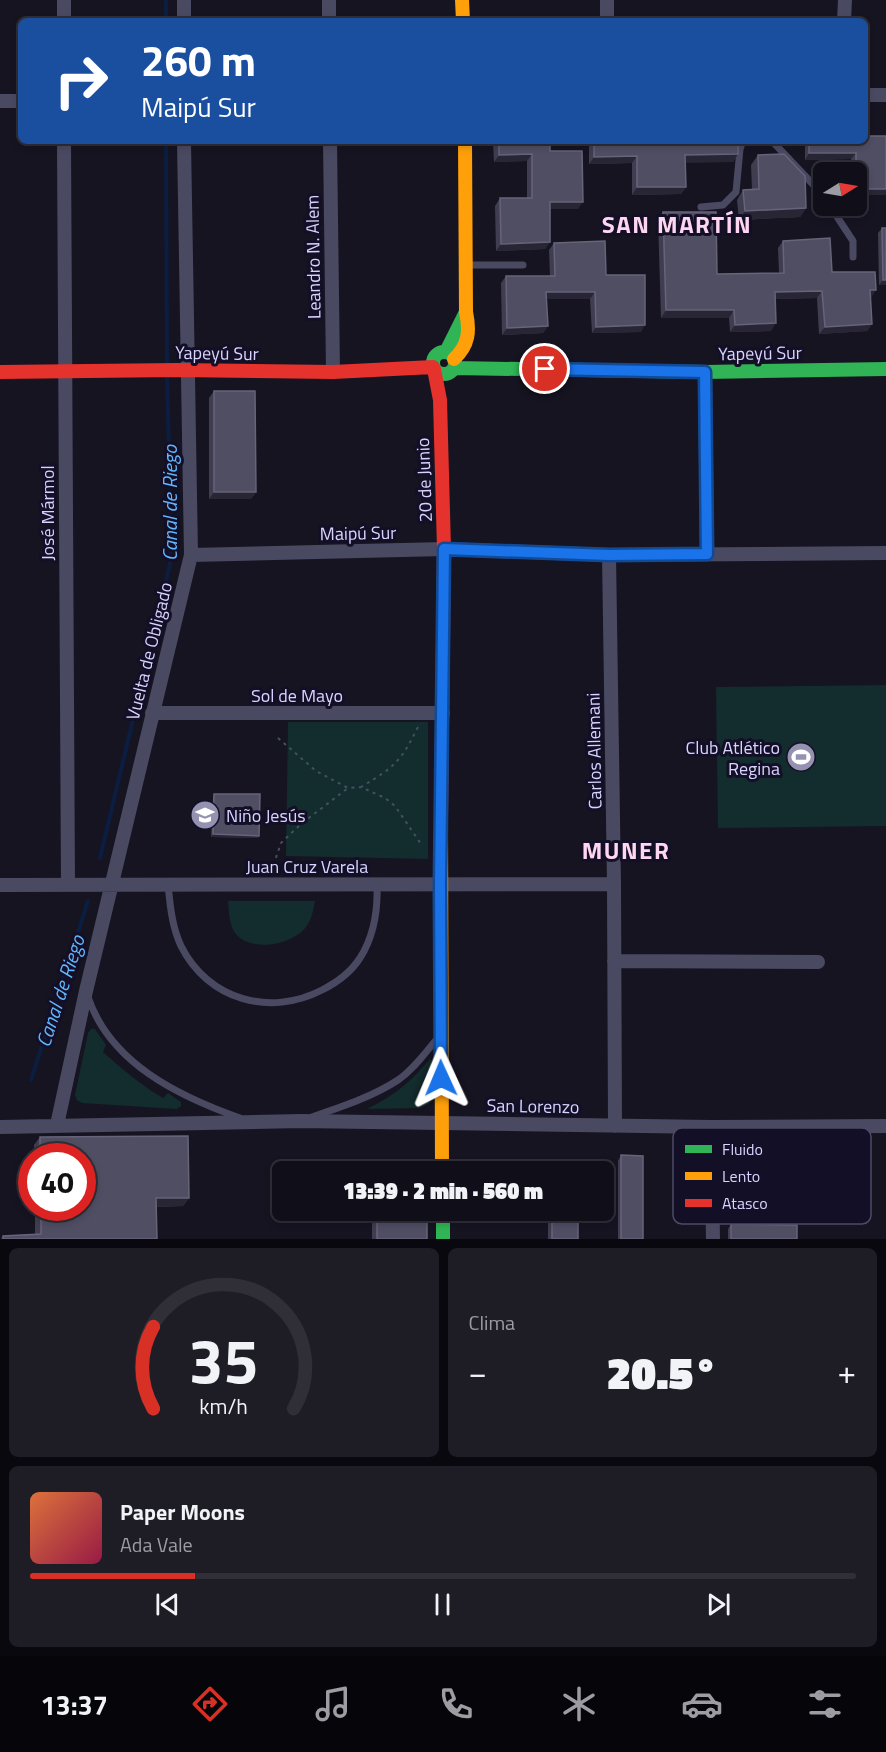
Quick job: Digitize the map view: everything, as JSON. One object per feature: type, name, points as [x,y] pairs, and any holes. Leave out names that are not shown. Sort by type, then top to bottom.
[{"type":"street","points":[[64,0],[64,18]]},
{"type":"street","points":[[183,0],[184,18]]},
{"type":"street","points":[[329,0],[329,18]]},
{"type":"street","points":[[462,0],[463,18]]},
{"type":"street","points":[[607,0],[607,18]]},
{"type":"street","points":[[844,0],[844,18]]},
{"type":"street","points":[[868,95],[886,95]]},
{"type":"street","points":[[0,101],[18,101]]},
{"type":"street","name":"José Mármol","points":[[64,144],[68,885]]},
{"type":"street","name":"Vuelta de Obligado","points":[[57,1125],[86,991],[191,555],[182,370],[184,144]]},
{"type":"street","name":"Leandro N. Alem","points":[[330,144],[333,372]]},
{"type":"street","name":"20 de Junio","points":[[440,400],[451,363],[463,352],[469,336],[466,312],[465,144]]},
{"type":"street","points":[[433,368],[435,356],[451,363]]},
{"type":"street","name":"Yapeyú Sur","points":[[0,372],[64,370],[333,372],[433,368],[440,374],[451,363],[705,372],[886,369]]},
{"type":"street","name":"20 de Junio","points":[[433,368],[440,400],[444,549],[440,884],[442,1161]]},
{"type":"street","points":[[705,372],[707,554]]},
{"type":"street","name":"Maipú Sur","points":[[191,555],[444,549],[609,555],[886,553]]},
{"type":"street","name":"Carlos Allemani","points":[[609,555],[615,1126]]},
{"type":"street","name":"Sol de Mayo","points":[[152,713],[443,713]]},
{"type":"street","name":"Juan Cruz Varela","points":[[0,885],[614,884]]},
{"type":"street","points":[[614,962],[818,962]]},
{"type":"street","name":"San Lorenzo","points":[[0,1127],[249,1121],[711,1127],[886,1126]]},
{"type":"street","points":[[443,1221],[444,1239]]},
{"type":"street","points":[[713,1224],[713,1239]]},
{"type":"lane","points":[[701,207],[723,205],[736,192],[742,144]]},
{"type":"lane","points":[[775,144],[813,184]]},
{"type":"lane","points":[[837,216],[853,241],[853,257]]},
{"type":"lane","points":[[467,265],[523,265]]},
{"type":"lane","points":[[168,884],[175,929],[182,947],[196,969],[234,998],[256,1003],[285,1003],[311,996],[337,982],[359,959],[374,928],[378,899],[376,884]]},
{"type":"lane","points":[[86,991],[93,1013],[104,1030],[136,1066],[205,1106],[249,1121]]},
{"type":"lane","points":[[301,1121],[369,1095],[399,1079],[440,1034]]},
{"type":"path","points":[[268,883],[281,843],[301,824],[348,788],[361,787],[389,770],[405,752],[425,713]]},
{"type":"path","points":[[278,738],[316,771],[348,788]]},
{"type":"path","points":[[361,787],[385,798],[395,806],[421,844]]},
{"type":"green space","name":"Club Atlético Regina","points":[[886,685],[886,826],[718,828],[716,687]]},
{"type":"green space","points":[[288,722],[428,722],[428,859],[286,856]]},
{"type":"green space","points":[[228,901],[315,901],[310,921],[300,933],[282,942],[261,945],[242,939],[235,933],[230,922]]},
{"type":"green space","points":[[91,1029],[95,1029],[106,1045],[103,1052],[117,1065],[163,1098],[168,1093],[181,1102],[181,1106],[177,1109],[82,1103],[77,1100],[75,1095],[88,1033]]},
{"type":"green space","points":[[431,1058],[432,1096],[429,1104],[420,1108],[367,1109],[402,1087]]},
{"type":"building","points":[[868,136],[886,136],[886,189],[867,189],[867,162],[856,162],[856,153],[809,153],[809,144],[868,144]]},
{"type":"building","points":[[499,144],[550,144],[550,151],[582,151],[583,202],[550,202],[550,242],[501,244],[500,198],[532,198],[532,154],[499,155]]},
{"type":"building","points":[[594,144],[738,144],[738,154],[685,155],[686,187],[637,187],[637,156],[594,157]]},
{"type":"building","points":[[784,154],[805,176],[806,208],[745,211],[743,190],[759,189],[758,155]]},
{"type":"building","points":[[663,212],[716,212],[717,274],[784,273],[783,241],[830,238],[832,272],[875,272],[876,290],[870,290],[872,324],[825,327],[822,291],[775,292],[776,323],[735,325],[734,310],[666,310]]},
{"type":"building","points":[[882,228],[886,228],[886,280],[883,280]]},
{"type":"building","points":[[605,241],[606,275],[645,275],[645,325],[596,327],[595,292],[546,292],[548,326],[507,328],[506,276],[555,276],[554,243]]},
{"type":"building","points":[[214,391],[255,391],[256,492],[214,492]]},
{"type":"building","points":[[214,794],[260,794],[259,836],[213,834]]},
{"type":"building","points":[[188,1136],[189,1198],[156,1198],[157,1239],[3,1239],[3,1236],[41,1234],[41,1221],[96,1221],[96,1143],[40,1143],[40,1137]]},
{"type":"building","points":[[621,1155],[643,1156],[643,1239],[621,1239]]},
{"type":"building","points":[[377,1221],[427,1221],[427,1239],[377,1239]]},
{"type":"building","points":[[552,1221],[578,1221],[578,1239],[552,1239]]},
{"type":"building","points":[[731,1224],[797,1225],[797,1239],[731,1239]]},
{"type":"waterway","name":"Canal de Riego","points":[[166,0],[166,18]]},
{"type":"waterway","name":"Canal de Riego","points":[[166,144],[167,364]]},
{"type":"waterway","name":"Canal de Riego","points":[[100,858],[170,564],[167,375]]},
{"type":"waterway","name":"Canal de Riego","points":[[31,1080],[88,901]]},
{"type":"traffic: fast","points":[[446,352],[466,312]]},
{"type":"traffic: fast","points":[[444,352],[452,355],[455,363],[452,371],[444,374],[436,371],[433,363],[436,355],[444,352]]},
{"type":"traffic: fast","points":[[454,368],[705,372],[886,369]]},
{"type":"traffic: fast","points":[[443,1221],[443,1239]]},
{"type":"traffic: slow","points":[[462,0],[463,18]]},
{"type":"traffic: slow","points":[[454,359],[463,348],[468,332],[465,144]]},
{"type":"traffic: slow","points":[[441,820],[442,1161]]},
{"type":"traffic: jam","points":[[0,372],[176,370],[333,372],[433,367]]},
{"type":"traffic: jam","points":[[434,369],[440,400],[444,549],[441,820]]},
{"type":"place","name":"Club Atlético Regina","points":[[801,757]]},
{"type":"place","name":"Niño Jesús","points":[[205,815]]},
{"type":"district","name":"SAN MARTÍN","points":[[677,224]]},
{"type":"district","name":"MUNER","points":[[626,850]]},
{"type":"route","points":[[441,1078],[440,884],[444,549],[609,555],[707,554],[705,372],[545,369]]}]
